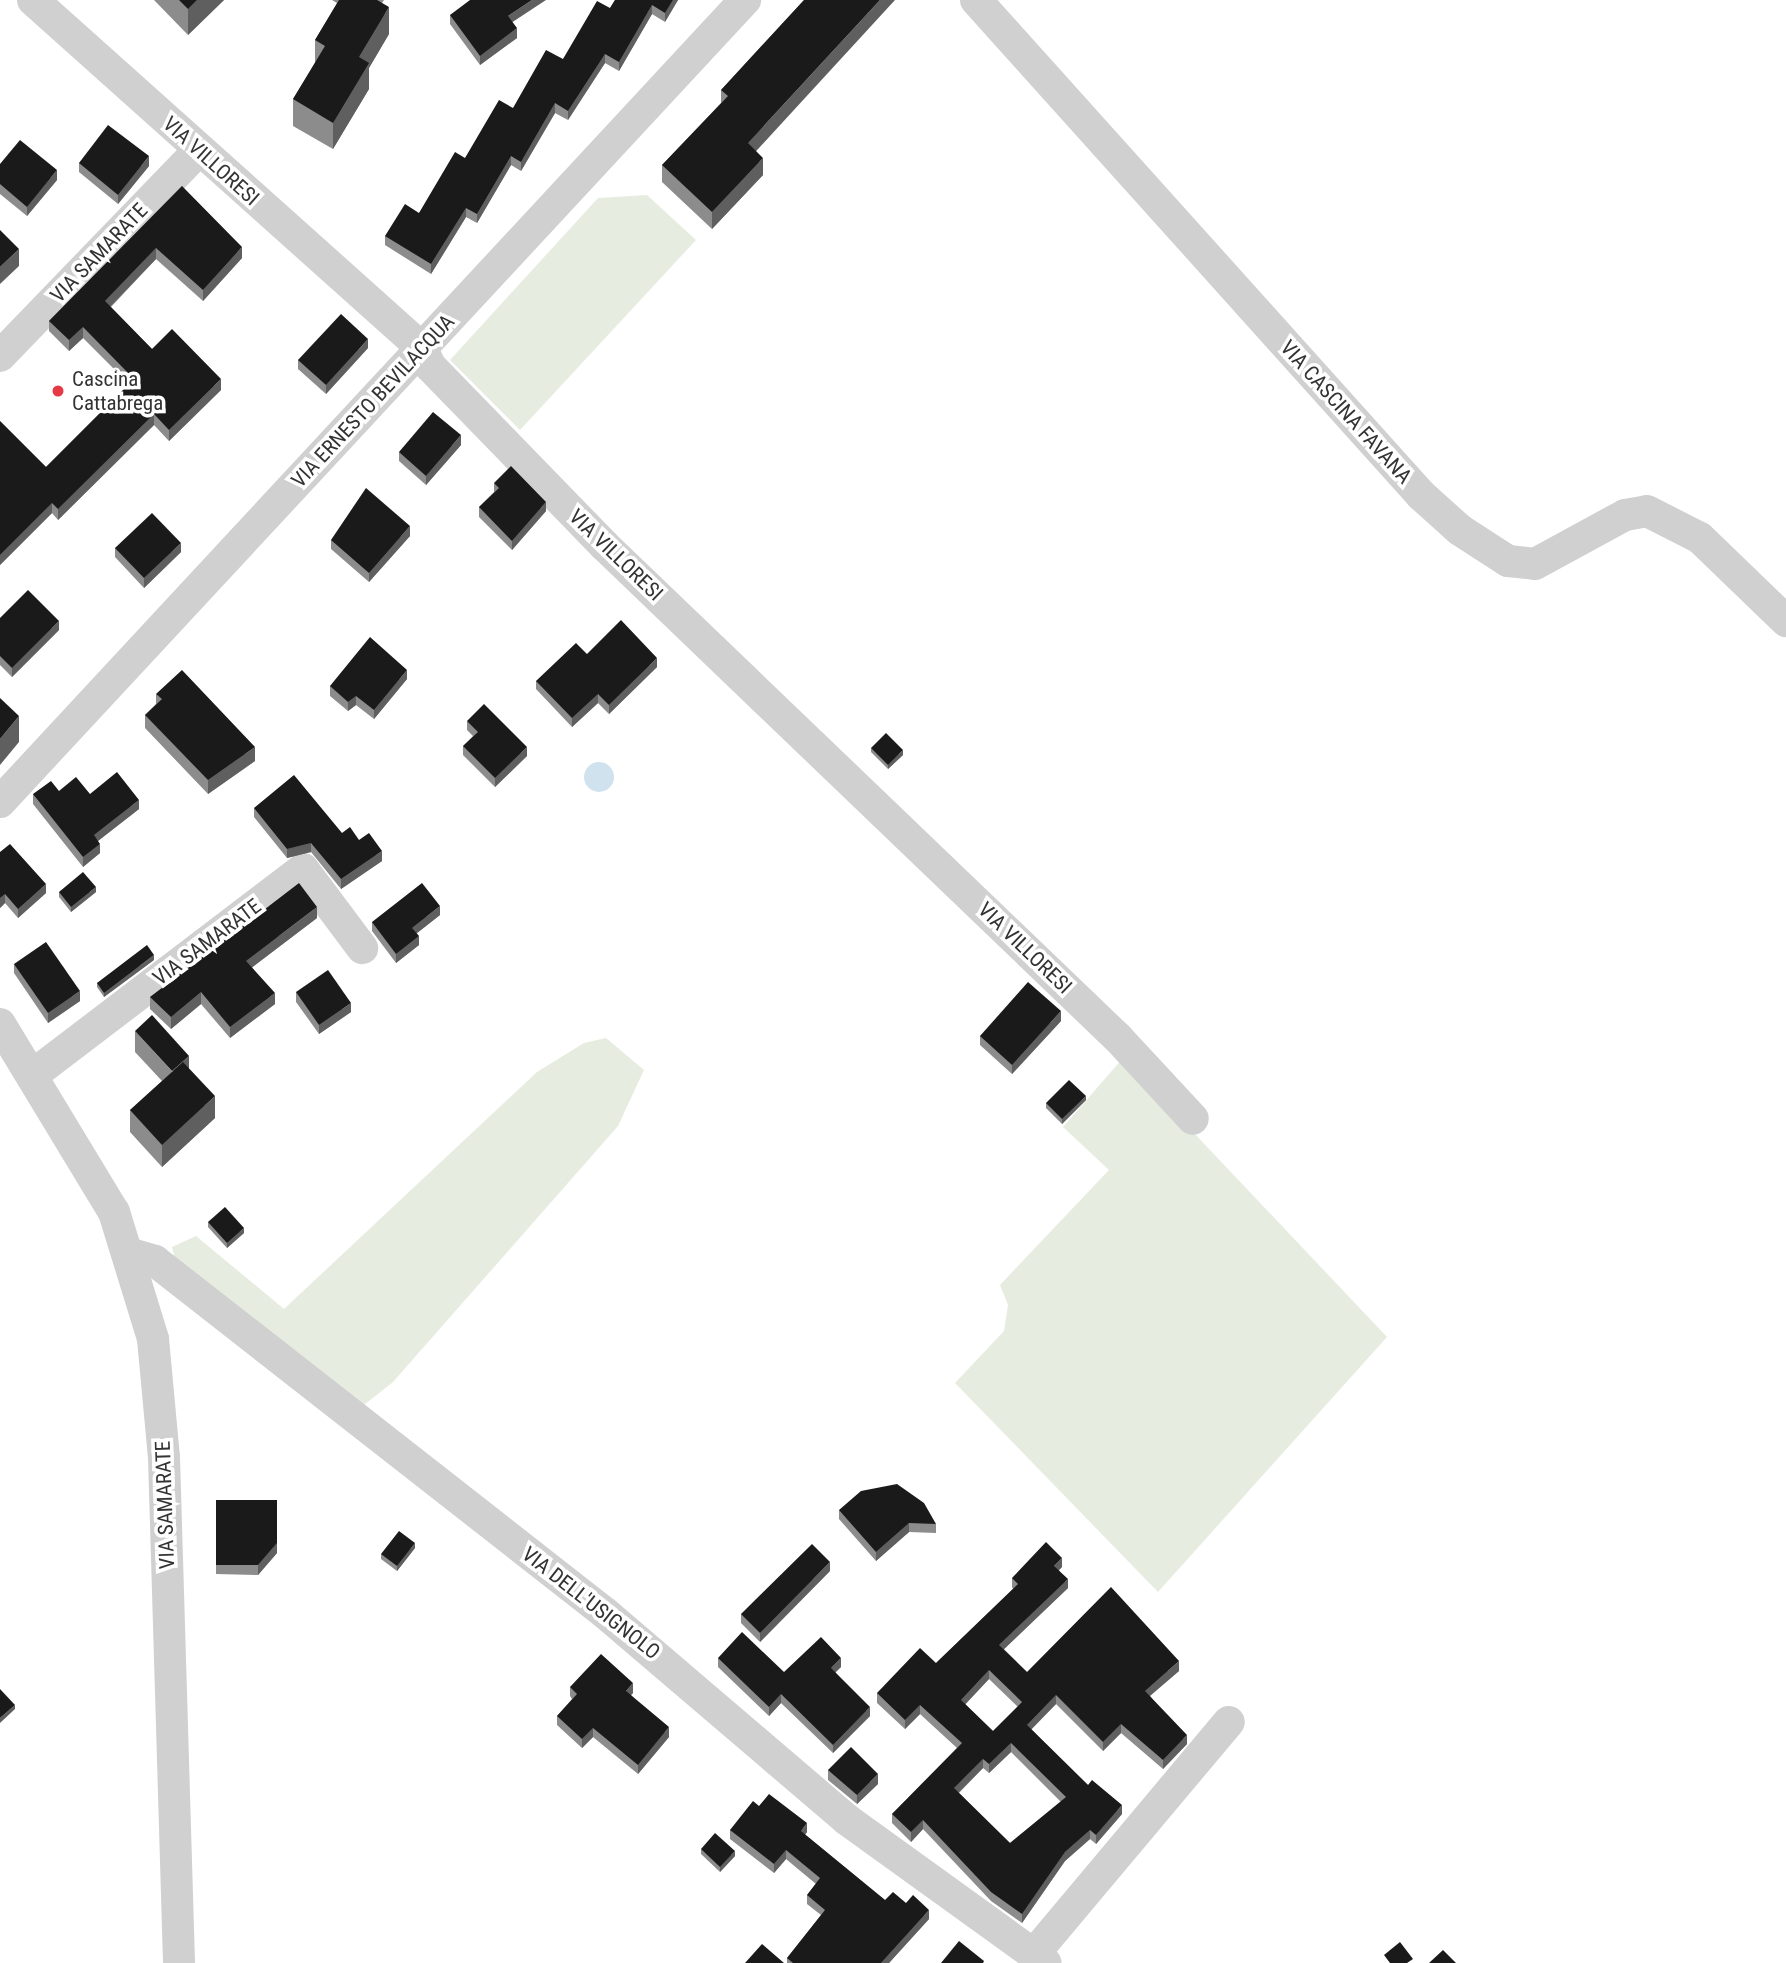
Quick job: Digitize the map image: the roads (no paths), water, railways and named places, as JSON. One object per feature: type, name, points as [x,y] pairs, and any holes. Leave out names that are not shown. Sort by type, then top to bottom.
[{"type":"street","name":"VIA VILLORESI","points":[[33,0],[422,348],[430,366],[604,545],[1118,1038],[1193,1119]]},
{"type":"street","name":"VIA ERNESTO BEVILACQUA","points":[[0,802],[745,0]]},
{"type":"street","name":"VIA CASCINA FAVANA","points":[[976,0],[1421,495],[1470,538],[1508,561],[1535,564],[1625,515],[1647,511],[1700,538],[1786,621]]},
{"type":"street","name":"VIA SAMARATE","points":[[0,356],[199,150]]},
{"type":"street","name":"VIA SAMARATE","points":[[34,1074],[303,870],[362,948]]},
{"type":"street","name":"VIA SAMARATE","points":[[0,1024],[89,1164],[131,1254],[153,1339],[162,1411],[179,1963]]},
{"type":"street","name":"VIA DELL'USIGNOLO","points":[[131,1254],[155,1261],[605,1613],[842,1816],[1040,1958]]},
{"type":"street","points":[[1040,1958],[1229,1722]]},
{"type":"water","points":[[599,762],[610,766],[614,777],[610,788],[599,792],[588,788],[584,777],[588,766]]},
{"type":"place","name":"Cascina Cattabrega","points":[[58,391]]}]
